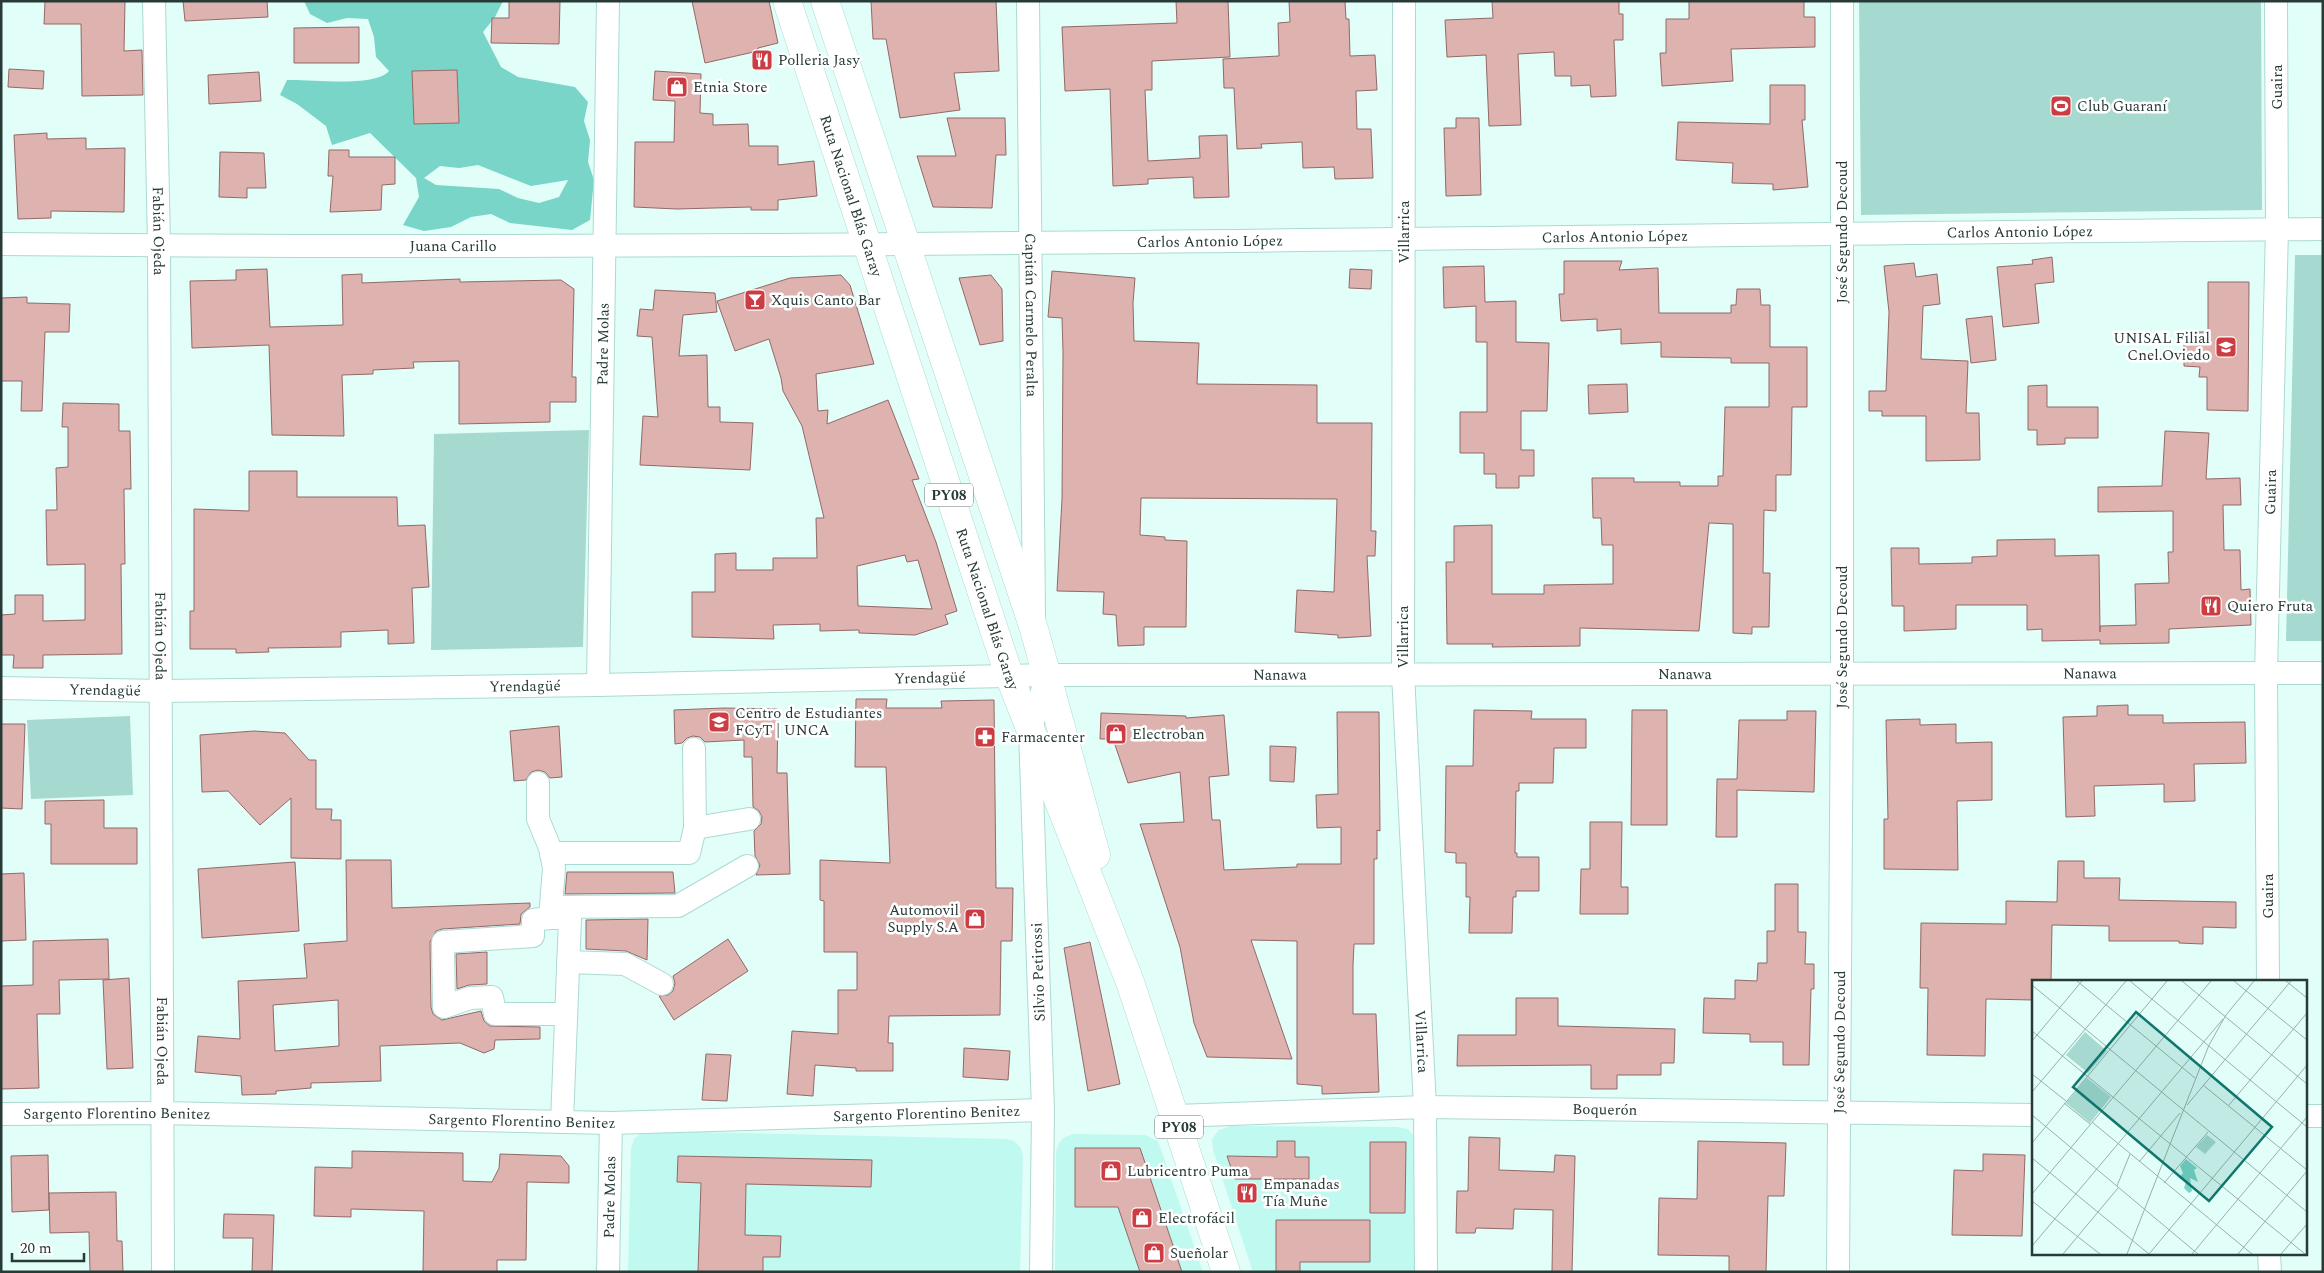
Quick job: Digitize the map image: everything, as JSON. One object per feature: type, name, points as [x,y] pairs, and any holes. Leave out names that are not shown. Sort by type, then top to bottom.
[{"type":"highway","name":"Ruta Nacional Blás Garay","points":[[787,1],[1008,675],[1130,982],[1176,1116],[1226,1272]]},
{"type":"highway","name":"Ruta Nacional Blás Garay","points":[[825,1],[1034,629],[1130,982]]},
{"type":"street","name":"Fabián Ojeda","points":[[154,1],[162,691],[161,1113],[163,1272]]},
{"type":"street","name":"Padre Molas","points":[[598,685],[608,1]]},
{"type":"street","name":"Capitán Carmelo Peralta","points":[[1028,1],[1034,629]]},
{"type":"street","name":"Villarrica","points":[[1404,1],[1403,674],[1425,1107],[1426,1272]]},
{"type":"street","name":"José Segundo Decoud","points":[[1838,1272],[1842,674],[1842,1]]},
{"type":"street","name":"Guaira","points":[[2268,980],[2266,673],[2277,229],[2276,1]]},
{"type":"street","name":"Carlos Antonio López","points":[[906,245],[1842,232],[2323,229]]},
{"type":"street","name":"Juana Carillo","points":[[1,244],[158,246],[906,245]]},
{"type":"street","name":"Nanawa","points":[[1047,675],[2323,673]]},
{"type":"street","name":"Yrendagüé","points":[[1,688],[162,691],[598,685],[1047,675]]},
{"type":"street","name":"Silvio Petirossi","points":[[1041,1272],[1043,1110],[1030,730],[1047,675]]},
{"type":"street","points":[[551,853],[689,853],[695,828],[694,749]]},
{"type":"street","points":[[538,783],[538,819],[551,853],[554,868],[551,912]]},
{"type":"street","points":[[695,828],[749,819]]},
{"type":"street","points":[[566,1014],[495,1014],[492,997],[470,998],[444,1008],[443,942],[480,946],[533,936],[533,920],[551,912],[678,906],[746,866]]},
{"type":"street","points":[[551,912],[570,918],[562,1122]]},
{"type":"street","points":[[568,962],[625,964],[662,984]]},
{"type":"street","name":"Boquerón","points":[[1176,1116],[1425,1107],[2032,1115]]},
{"type":"street","name":"Sargento Florentino Benitez","points":[[1,1114],[161,1113],[611,1123],[1043,1110]]},
{"type":"street","points":[[2306,1116],[2323,1116]]},
{"type":"street","name":"Padre Molas","points":[[608,1272],[611,1123]]},
{"type":"street","points":[[2270,1256],[2270,1272]]},
{"type":"shaded area","points":[[304,1],[503,1],[495,17],[483,32],[501,67],[518,77],[575,87],[588,102],[584,121],[590,140],[588,162],[594,180],[590,220],[572,230],[510,223],[491,214],[471,217],[451,227],[424,231],[403,225],[419,197],[416,178],[370,133],[332,145],[326,126],[297,104],[280,95],[287,80],[356,81],[381,76],[389,71],[376,57],[374,37],[368,19],[347,18],[327,23],[310,14]],"holes":[[[457,70],[459,123],[414,124],[412,71]],[[478,165],[531,186],[568,180],[559,197],[539,203],[518,198],[499,189],[436,185],[424,178],[440,166],[459,168]]]},
{"type":"shaded area","name":"Club Guaraní","points":[[1859,1],[2261,1],[2262,210],[1861,215]]},
{"type":"shaded area","points":[[2295,255],[2323,255],[2323,641],[2286,641]]},
{"type":"shaded area","points":[[589,430],[583,647],[431,650],[434,434]]},
{"type":"shaded area","points":[[130,716],[133,795],[31,799],[27,720]]},
{"type":"shaded area","points":[[1230,1126],[1398,1127],[1407,1129],[1414,1136],[1416,1145],[1415,1272],[1253,1272],[1213,1150],[1212,1139],[1219,1130]]},
{"type":"shaded area","points":[[650,1131],[1006,1139],[1014,1141],[1021,1148],[1023,1157],[1020,1272],[628,1272],[631,1148],[634,1139],[641,1133]]},
{"type":"shaded area","points":[[1074,1134],[1145,1135],[1158,1141],[1203,1272],[1055,1272],[1056,1152],[1059,1143],[1065,1137]]},
{"type":"building","points":[[45,1],[125,1],[124,51],[142,50],[143,95],[82,96],[81,24],[44,24]]},
{"type":"building","points":[[183,1],[267,1],[268,17],[185,21]]},
{"type":"building","points":[[509,1],[560,1],[559,44],[491,43],[492,18],[509,18]]},
{"type":"building","points":[[692,1],[769,1],[778,43],[758,48],[758,51],[705,63]]},
{"type":"building","points":[[871,1],[996,1],[999,71],[954,73],[960,110],[900,118],[886,39],[873,39]]},
{"type":"building","points":[[1176,1],[1228,1],[1230,57],[1152,61],[1152,90],[1145,90],[1148,161],[1200,158],[1199,136],[1227,135],[1229,197],[1194,198],[1193,177],[1148,179],[1148,184],[1113,186],[1110,89],[1065,91],[1062,27],[1177,23]]},
{"type":"building","points":[[1289,1],[1345,1],[1346,19],[1349,19],[1350,56],[1375,55],[1377,90],[1356,91],[1357,129],[1371,129],[1373,178],[1335,179],[1334,167],[1303,168],[1302,142],[1261,144],[1262,148],[1237,149],[1234,88],[1224,88],[1223,59],[1279,56],[1278,23],[1290,22]]},
{"type":"building","points":[[1492,1],[1619,1],[1619,14],[1623,14],[1623,40],[1614,40],[1616,96],[1591,97],[1590,85],[1571,86],[1571,76],[1555,76],[1554,52],[1518,54],[1521,125],[1489,126],[1486,55],[1447,57],[1445,20],[1493,18]]},
{"type":"building","points":[[1689,1],[1804,1],[1804,17],[1815,17],[1815,47],[1731,49],[1733,81],[1662,86],[1660,53],[1666,53],[1666,19],[1689,19]]},
{"type":"building","points":[[359,27],[359,63],[294,63],[294,28]]},
{"type":"building","points":[[9,69],[44,71],[43,89],[8,87]]},
{"type":"building","points":[[457,70],[459,123],[414,124],[412,71]]},
{"type":"building","points":[[655,71],[701,74],[700,113],[713,114],[713,125],[748,124],[749,146],[778,146],[778,165],[814,161],[817,196],[778,200],[778,210],[751,210],[751,207],[677,209],[634,207],[635,142],[674,142],[675,101],[653,100]]},
{"type":"building","points":[[259,72],[261,101],[209,104],[208,75]]},
{"type":"building","points":[[1770,85],[1805,85],[1805,120],[1802,120],[1808,187],[1773,190],[1773,184],[1732,183],[1733,163],[1676,160],[1678,122],[1770,124]]},
{"type":"building","points":[[947,118],[1005,118],[1006,155],[996,155],[992,208],[933,207],[917,156],[956,156]]},
{"type":"building","points":[[1456,118],[1479,118],[1481,195],[1446,196],[1444,128],[1456,128]]},
{"type":"building","points":[[47,133],[47,139],[86,138],[86,149],[125,148],[124,212],[51,211],[51,218],[18,219],[14,135]]},
{"type":"building","points":[[329,150],[349,150],[349,157],[395,157],[395,184],[382,185],[381,210],[330,212],[333,176],[328,176]]},
{"type":"building","points":[[220,152],[264,153],[266,188],[247,188],[247,198],[219,197]]},
{"type":"building","points":[[2052,257],[2054,282],[2035,284],[2039,323],[2003,327],[1997,267],[2033,264],[2032,260]]},
{"type":"building","points":[[1564,261],[1622,261],[1619,270],[1658,268],[1659,313],[1731,313],[1731,305],[1736,305],[1737,289],[1760,289],[1761,305],[1770,305],[1770,347],[1807,347],[1807,407],[1792,407],[1791,475],[1776,475],[1776,511],[1764,510],[1763,573],[1770,573],[1769,627],[1752,627],[1752,634],[1733,633],[1733,524],[1709,523],[1699,631],[1580,628],[1580,646],[1492,647],[1493,644],[1447,644],[1446,562],[1454,562],[1454,526],[1492,525],[1492,594],[1544,594],[1544,585],[1613,584],[1613,545],[1602,545],[1601,518],[1593,518],[1592,478],[1634,478],[1634,482],[1680,482],[1680,486],[1718,486],[1718,476],[1723,476],[1725,407],[1769,407],[1769,363],[1731,363],[1731,358],[1661,357],[1661,342],[1621,344],[1621,329],[1597,331],[1597,319],[1561,321],[1559,294],[1564,294]]},
{"type":"building","points":[[1914,263],[1916,277],[1937,274],[1940,304],[1923,306],[1921,359],[1968,361],[1966,413],[1979,413],[1980,460],[1926,461],[1926,416],[1882,416],[1882,411],[1869,411],[1869,391],[1886,391],[1889,312],[1884,266]]},
{"type":"building","points":[[1484,266],[1485,302],[1516,301],[1516,342],[1549,343],[1547,411],[1521,411],[1521,450],[1534,450],[1534,476],[1519,476],[1519,488],[1496,488],[1496,474],[1484,474],[1484,453],[1460,453],[1460,412],[1487,412],[1487,342],[1476,342],[1476,306],[1444,308],[1443,267]]},
{"type":"building","points":[[267,269],[270,327],[343,325],[342,275],[362,274],[362,283],[460,279],[460,282],[561,280],[574,289],[572,377],[576,377],[576,402],[550,402],[550,422],[459,424],[459,361],[413,362],[414,368],[373,370],[373,374],[342,375],[344,436],[272,435],[269,345],[192,348],[190,281],[236,280],[236,270]]},
{"type":"building","points":[[1350,269],[1372,270],[1371,289],[1349,288]]},
{"type":"building","points":[[1052,271],[1135,278],[1133,303],[1134,341],[1199,343],[1197,384],[1317,385],[1317,423],[1372,423],[1371,531],[1376,531],[1375,556],[1367,556],[1371,636],[1338,638],[1338,635],[1295,632],[1297,590],[1334,592],[1337,499],[1141,498],[1140,535],[1165,537],[1165,540],[1187,541],[1186,627],[1144,627],[1144,645],[1118,646],[1116,615],[1103,614],[1104,592],[1057,591],[1062,499],[1063,352],[1062,318],[1048,317]]},
{"type":"building","points":[[841,275],[850,285],[874,364],[816,374],[818,411],[828,410],[827,424],[888,400],[919,479],[912,480],[936,542],[957,611],[945,615],[948,624],[915,635],[859,633],[859,630],[820,631],[820,624],[773,625],[774,639],[692,637],[692,592],[715,592],[715,554],[736,553],[736,570],[773,570],[773,558],[817,558],[816,518],[824,518],[802,426],[783,391],[769,339],[735,351],[717,301],[790,278]],"holes":[[[905,555],[907,562],[918,560],[932,609],[858,606],[857,566]]]},
{"type":"building","points":[[991,275],[1002,289],[1003,341],[980,345],[959,278]]},
{"type":"building","points":[[2208,282],[2249,282],[2248,411],[2207,410],[2207,377],[2199,377],[2200,367],[2184,366],[2184,332],[2208,332]]},
{"type":"building","points":[[655,290],[715,293],[717,312],[683,315],[679,356],[707,355],[708,407],[720,407],[720,422],[753,423],[750,470],[640,465],[643,416],[658,417],[652,337],[637,336],[640,309],[653,310]]},
{"type":"building","points":[[27,297],[27,303],[70,304],[69,332],[45,332],[42,411],[21,411],[22,381],[1,381],[1,298]]},
{"type":"building","points":[[1992,316],[1996,360],[1971,363],[1966,319]]},
{"type":"building","points":[[1627,384],[1628,412],[1589,414],[1588,385]]},
{"type":"building","points":[[2047,385],[2047,407],[2098,407],[2098,438],[2065,438],[2065,444],[2037,445],[2037,430],[2028,430],[2028,386]]},
{"type":"building","points":[[63,403],[119,404],[119,431],[130,431],[131,489],[124,489],[125,564],[121,564],[122,654],[43,655],[43,668],[13,668],[14,655],[1,655],[1,615],[15,614],[15,595],[43,595],[43,621],[85,620],[85,564],[47,565],[46,510],[57,510],[56,468],[68,467],[68,427],[62,427]]},
{"type":"building","points":[[2165,431],[2209,433],[2206,479],[2240,478],[2241,505],[2223,505],[2224,550],[2240,550],[2241,590],[2250,589],[2251,625],[2169,629],[2169,643],[2100,644],[2100,640],[2042,641],[2042,629],[2027,630],[2027,605],[1956,605],[1956,629],[1904,631],[1904,606],[1892,606],[1891,548],[1919,548],[1919,564],[1972,563],[1972,557],[1997,556],[1997,540],[2055,539],[2055,556],[2099,555],[2100,632],[2100,626],[2136,625],[2135,584],[2169,583],[2168,552],[2173,552],[2173,511],[2098,512],[2098,487],[2162,486]]},
{"type":"building","points":[[249,471],[297,471],[297,497],[397,497],[398,526],[425,525],[429,587],[412,588],[414,643],[388,644],[388,630],[341,632],[341,647],[268,648],[269,652],[236,653],[236,649],[190,649],[190,611],[194,611],[194,509],[249,511]]},
{"type":"building","points":[[856,699],[887,699],[886,708],[942,708],[941,701],[994,700],[996,888],[1013,888],[1012,941],[1001,941],[1000,1015],[889,1016],[888,1043],[893,1043],[893,1071],[856,1071],[856,1068],[815,1065],[813,1096],[787,1094],[792,1031],[838,1034],[838,990],[857,990],[857,952],[824,952],[824,901],[820,900],[820,860],[890,863],[886,767],[855,767]]},
{"type":"building","points":[[2128,705],[2128,715],[2163,715],[2163,723],[2245,722],[2246,763],[2194,764],[2195,801],[2164,802],[2164,784],[2094,786],[2095,816],[2066,817],[2063,717],[2097,716],[2097,706]]},
{"type":"building","points":[[724,708],[778,709],[777,773],[787,773],[790,874],[756,875],[760,865],[755,856],[754,831],[761,824],[762,817],[759,811],[753,807],[752,757],[744,757],[744,740],[705,742],[700,737],[693,736],[687,738],[682,743],[675,744],[674,710]]},
{"type":"building","points":[[1474,710],[1532,711],[1531,719],[1586,719],[1586,748],[1554,748],[1553,783],[1519,783],[1519,791],[1516,791],[1515,853],[1517,853],[1517,857],[1539,857],[1539,891],[1516,891],[1516,897],[1513,897],[1512,933],[1469,933],[1470,897],[1466,897],[1466,863],[1456,863],[1456,853],[1445,852],[1446,766],[1473,766]]},
{"type":"building","points":[[1632,710],[1667,710],[1667,825],[1631,825]]},
{"type":"building","points":[[1787,711],[1816,711],[1814,792],[1737,790],[1737,837],[1716,837],[1717,779],[1737,779],[1739,720],[1787,720]]},
{"type":"building","points":[[1337,712],[1379,712],[1380,831],[1377,830],[1377,859],[1374,859],[1374,944],[1354,944],[1353,1014],[1376,1014],[1379,1092],[1322,1094],[1322,1086],[1297,1084],[1297,941],[1251,940],[1292,1059],[1207,1057],[1194,1023],[1180,947],[1140,824],[1184,822],[1180,772],[1128,783],[1113,739],[1100,739],[1101,713],[1186,716],[1186,718],[1224,715],[1229,775],[1209,777],[1212,820],[1220,820],[1224,870],[1297,867],[1297,864],[1341,864],[1341,827],[1317,828],[1316,795],[1338,794]]},
{"type":"building","points":[[1920,719],[1920,725],[1956,724],[1956,743],[1992,742],[1992,800],[1957,801],[1958,870],[1884,869],[1884,819],[1888,819],[1886,720]]},
{"type":"building","points":[[1,724],[25,724],[22,809],[1,808]]},
{"type":"building","points":[[559,726],[562,777],[550,778],[545,772],[538,770],[531,772],[526,780],[514,781],[510,731]]},
{"type":"building","points":[[254,731],[285,733],[309,760],[316,760],[316,809],[332,809],[331,820],[341,820],[341,859],[291,858],[291,798],[260,825],[228,791],[202,792],[200,735]]},
{"type":"building","points":[[1270,746],[1296,747],[1294,782],[1270,781]]},
{"type":"building","points":[[104,800],[104,828],[137,828],[137,864],[51,864],[51,824],[45,824],[45,801]]},
{"type":"building","points":[[1590,822],[1622,822],[1621,887],[1628,887],[1628,914],[1580,914],[1581,869],[1590,869]]},
{"type":"building","points":[[346,860],[391,860],[392,908],[530,903],[530,907],[521,914],[520,924],[436,931],[430,942],[431,1007],[433,1014],[442,1020],[481,1011],[484,1021],[490,1026],[540,1027],[540,1039],[495,1040],[494,1049],[484,1053],[460,1043],[380,1046],[381,1081],[311,1083],[311,1088],[276,1091],[276,1094],[242,1095],[241,1076],[195,1072],[198,1036],[240,1039],[238,981],[307,978],[304,944],[347,941]],"holes":[[[338,1000],[339,1046],[275,1051],[273,1005]]]},
{"type":"building","points":[[2058,861],[2084,861],[2084,878],[2120,878],[2119,900],[2236,902],[2236,928],[2203,927],[2203,944],[2179,943],[2179,941],[2109,941],[2109,926],[2052,925],[2051,980],[2032,980],[2032,1000],[1986,999],[1985,1056],[1927,1055],[1928,988],[1920,988],[1921,923],[2006,924],[2006,901],[2057,902]]},
{"type":"building","points":[[295,862],[299,931],[202,938],[198,869]]},
{"type":"building","points":[[567,872],[673,872],[675,893],[565,894]]},
{"type":"building","points":[[24,873],[26,940],[1,941],[1,874]]},
{"type":"building","points":[[1775,884],[1798,884],[1798,932],[1806,932],[1805,964],[1814,964],[1814,989],[1811,989],[1809,1065],[1783,1065],[1783,1042],[1750,1042],[1750,1034],[1703,1033],[1704,998],[1735,999],[1735,980],[1757,981],[1758,963],[1767,963],[1767,931],[1775,931]]},
{"type":"building","points":[[648,919],[647,960],[626,951],[586,949],[586,920]]},
{"type":"building","points":[[108,939],[109,979],[59,980],[60,1014],[37,1014],[39,1088],[1,1089],[1,986],[33,985],[33,941]]},
{"type":"building","points":[[728,939],[748,971],[674,1020],[659,996],[668,995],[673,991],[675,983],[673,976]]},
{"type":"building","points":[[1090,942],[1120,1084],[1088,1091],[1064,948]]},
{"type":"building","points":[[487,952],[487,984],[469,985],[457,989],[456,954]]},
{"type":"building","points":[[129,978],[133,1068],[107,1069],[103,980]]},
{"type":"building","points":[[1516,998],[1558,998],[1558,1026],[1675,1029],[1674,1063],[1661,1063],[1661,1075],[1617,1075],[1617,1089],[1591,1089],[1591,1065],[1457,1066],[1458,1035],[1516,1035]]},
{"type":"building","points":[[964,1048],[1010,1051],[1008,1080],[963,1077]]},
{"type":"building","points":[[706,1054],[731,1055],[727,1101],[702,1100]]},
{"type":"building","points":[[1469,1137],[1500,1138],[1499,1170],[1554,1172],[1555,1155],[1575,1156],[1572,1272],[1552,1272],[1553,1210],[1514,1209],[1513,1229],[1476,1228],[1475,1233],[1456,1233],[1457,1191],[1468,1191]]},
{"type":"building","points":[[1277,1141],[1295,1141],[1295,1157],[1309,1157],[1309,1179],[1235,1179],[1227,1156],[1277,1157]]},
{"type":"building","points":[[1698,1141],[1786,1143],[1784,1196],[1768,1196],[1766,1272],[1729,1272],[1729,1256],[1658,1255],[1659,1198],[1697,1199]]},
{"type":"building","points":[[1370,1142],[1406,1142],[1405,1213],[1370,1213]]},
{"type":"building","points":[[1075,1148],[1140,1148],[1182,1272],[1140,1272],[1118,1207],[1075,1207]]},
{"type":"building","points":[[352,1151],[463,1153],[463,1181],[492,1182],[499,1168],[500,1154],[561,1156],[569,1166],[569,1183],[527,1182],[526,1260],[497,1260],[497,1272],[423,1272],[424,1211],[351,1209],[351,1217],[314,1216],[315,1167],[352,1168]]},
{"type":"building","points":[[1983,1154],[2025,1155],[2022,1236],[1952,1235],[1954,1170],[1983,1171]]},
{"type":"building","points":[[48,1155],[49,1210],[12,1212],[11,1156]]},
{"type":"building","points":[[678,1156],[872,1160],[871,1187],[746,1184],[745,1235],[781,1236],[780,1257],[763,1257],[763,1272],[698,1272],[701,1183],[677,1182]]},
{"type":"building","points":[[116,1192],[117,1241],[122,1241],[123,1272],[90,1272],[89,1232],[50,1233],[49,1193]]},
{"type":"building","points":[[224,1214],[274,1215],[272,1272],[252,1272],[253,1238],[223,1238]]},
{"type":"building","points":[[1276,1220],[1370,1220],[1370,1262],[1300,1262],[1300,1272],[1276,1272]]},
{"type":"place","name":"Polleria Jasy","points":[[762,60]]},
{"type":"place","name":"Etnia Store","points":[[677,87]]},
{"type":"place","name":"Club Guaraní","points":[[2061,106]]},
{"type":"place","name":"Xquis Canto Bar","points":[[755,300]]},
{"type":"place","name":"UNISAL Filial Cnel.Oviedo","points":[[2226,347]]},
{"type":"place","name":"Quiero Fruta","points":[[2211,606]]},
{"type":"place","name":"Centro de Estudiantes FCyT | UNCA","points":[[719,722]]},
{"type":"place","name":"Electroban","points":[[1116,734]]},
{"type":"place","name":"Farmacenter","points":[[985,737]]},
{"type":"place","name":"Automovil Supply S.A","points":[[975,919]]},
{"type":"place","name":"Lubricentro Puma","points":[[1111,1171]]},
{"type":"place","name":"Empanadas Tía Muñe","points":[[1247,1193]]},
{"type":"place","name":"Electrofácil","points":[[1142,1218]]},
{"type":"place","name":"Sueñolar","points":[[1154,1253]]}]
